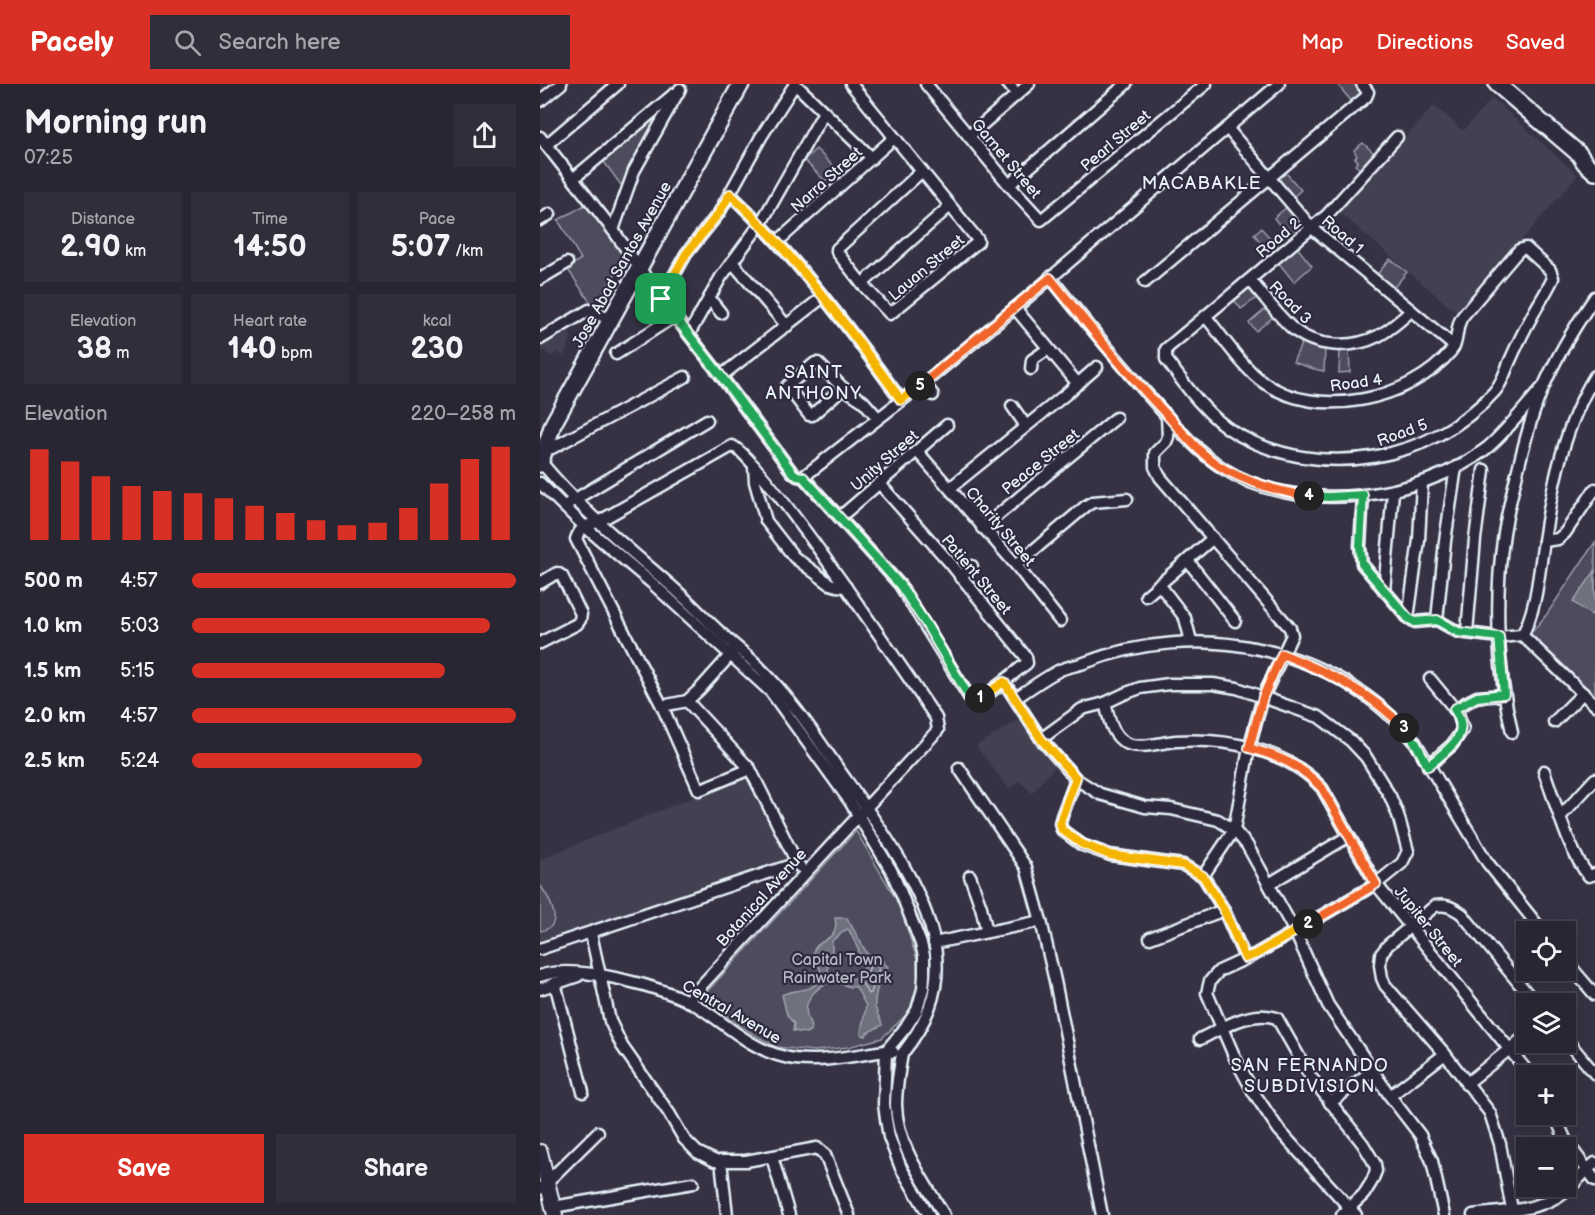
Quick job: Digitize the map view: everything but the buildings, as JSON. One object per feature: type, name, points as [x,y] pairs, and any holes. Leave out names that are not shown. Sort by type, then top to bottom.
[{"type":"highway","name":"Jose Abad Santos Avenue","points":[[637,264],[704,128],[730,84]]},
{"type":"highway","name":"Jose Abad Santos Avenue","points":[[541,452],[607,318],[741,84]]},
{"type":"highway","points":[[1486,84],[1574,159],[1590,168]]},
{"type":"highway","points":[[1497,84],[1579,154],[1590,168]]},
{"type":"highway","name":"Jose Abad Santos Avenue","points":[[541,452],[607,318]]},
{"type":"main road","points":[[540,1152],[543,1186],[554,1211]]},
{"type":"street","points":[[540,101],[561,84]]},
{"type":"street","points":[[618,84],[543,141],[613,230],[661,299],[792,472],[803,477],[900,585],[971,700],[984,696],[1004,682],[1041,739],[1076,778],[1100,794],[1121,801],[1145,807],[1172,809],[1218,820],[1234,830],[1247,845],[1295,932],[1329,1005],[1390,1096],[1413,1123],[1428,1150],[1444,1215]]},
{"type":"street","points":[[661,299],[686,254],[719,213],[761,137],[795,84],[872,158]]},
{"type":"street","points":[[851,84],[894,138],[922,171],[950,206],[862,284],[837,249],[922,171]]},
{"type":"street","name":"Garnet Street","points":[[927,84],[1039,220],[1043,219]]},
{"type":"street","points":[[1008,84],[1017,94]]},
{"type":"street","points":[[969,136],[1029,84]]},
{"type":"street","points":[[1009,184],[1125,84]]},
{"type":"street","name":"Pearl Street","points":[[1043,219],[1206,84]]},
{"type":"street","points":[[803,477],[924,383],[1015,308],[1279,84]]},
{"type":"street","points":[[1145,282],[1365,97],[1368,92],[1362,84]]},
{"type":"street","points":[[573,178],[683,86]]},
{"type":"street","points":[[613,230],[634,171],[683,86]]},
{"type":"street","points":[[689,334],[732,262],[761,223],[824,112]]},
{"type":"street","name":"Road 1","points":[[1227,128],[1312,228],[1454,346]]},
{"type":"street","name":"Road 2","points":[[1166,349],[1312,228],[1338,204],[1397,136]]},
{"type":"street","name":"Narra Street","points":[[777,242],[894,138]]},
{"type":"street","points":[[730,194],[761,223],[823,297],[864,348],[901,400]]},
{"type":"street","name":"Lauan Street","points":[[862,284],[888,313],[893,314],[978,242],[978,238],[950,206]]},
{"type":"street","name":"Road 4","points":[[1206,317],[1251,372],[1263,383],[1295,396],[1319,401],[1353,401],[1401,389],[1434,368],[1454,346],[1457,327],[1462,317],[1519,250],[1528,249],[1540,260]]},
{"type":"street","name":"Road 5","points":[[1166,349],[1166,359],[1215,418],[1238,435],[1281,452],[1314,458],[1362,459],[1390,454],[1448,429],[1475,409],[1498,386],[1532,315],[1553,278],[1550,270],[1540,260]]},
{"type":"street","points":[[732,262],[787,326]]},
{"type":"street","points":[[540,279],[567,263]]},
{"type":"street","name":"Road 3","points":[[1250,280],[1294,329],[1305,337],[1330,345],[1356,343],[1376,337],[1393,327],[1411,311]]},
{"type":"street","points":[[1046,281],[1198,449],[1225,470],[1273,489],[1329,497],[1393,492],[1422,483],[1456,467],[1487,448],[1542,388]]},
{"type":"street","points":[[721,376],[823,297]]},
{"type":"street","points":[[1512,732],[1504,694],[1499,637],[1504,533],[1526,439],[1542,388],[1569,335],[1595,297]]},
{"type":"street","points":[[709,298],[721,313]]},
{"type":"street","points":[[1015,308],[1078,384]]},
{"type":"street","points":[[540,339],[589,310],[607,318]]},
{"type":"street","points":[[616,354],[675,316]]},
{"type":"street","points":[[1031,369],[1032,360],[1047,349]]},
{"type":"street","points":[[843,388],[812,415],[809,415],[787,386],[816,363],[843,388],[863,401],[878,418]]},
{"type":"street","points":[[950,488],[1097,367]]},
{"type":"street","points":[[1522,635],[1526,629],[1535,594],[1551,502],[1569,433],[1583,396],[1595,376]]},
{"type":"street","points":[[685,377],[541,452],[568,503],[584,526],[734,651]]},
{"type":"street","points":[[924,383],[933,395]]},
{"type":"street","points":[[1012,406],[1026,426]]},
{"type":"street","points":[[1166,442],[1167,416]]},
{"type":"street","name":"Peace Street","points":[[982,528],[1116,418]]},
{"type":"street","points":[[568,503],[707,420]]},
{"type":"street","name":"Unity Street","points":[[840,517],[947,425]]},
{"type":"street","points":[[1180,430],[1155,451],[1157,472],[1290,628],[1292,635],[1263,697],[1249,748],[1234,830],[1203,876]]},
{"type":"street","points":[[750,769],[699,790],[662,706],[576,539],[579,532],[584,526],[598,522],[732,446],[740,449],[754,466],[846,586]]},
{"type":"street","name":"Charity Street","points":[[917,451],[1016,565],[1060,621]]},
{"type":"street","points":[[754,466],[755,482],[763,516],[789,552],[830,584],[846,586]]},
{"type":"street","points":[[1437,620],[1456,467]]},
{"type":"street","points":[[1467,632],[1484,470]]},
{"type":"street","points":[[540,483],[598,522],[669,584],[734,651],[771,692],[898,856],[918,896],[934,943],[936,971],[931,1006],[917,1035],[902,1054],[896,1107],[902,1135],[911,1159],[944,1215]]},
{"type":"street","points":[[1408,618],[1419,540],[1422,483]]},
{"type":"street","name":"Patient Street","points":[[880,484],[1026,657],[1027,663],[1004,682]]},
{"type":"street","points":[[1544,542],[1558,539],[1565,533],[1595,489]]},
{"type":"street","points":[[1384,591],[1393,492]]},
{"type":"street","points":[[1363,495],[1360,546],[1362,564],[1408,618],[1415,622],[1437,620],[1458,632],[1499,637],[1522,635],[1595,705]]},
{"type":"street","points":[[1016,565],[1086,506],[1093,502],[1127,499]]},
{"type":"street","points":[[1146,596],[1213,538]]},
{"type":"street","points":[[1188,561],[1235,621]]},
{"type":"street","points":[[960,577],[972,566]]},
{"type":"street","points":[[540,583],[556,573],[562,576],[581,614],[577,624],[540,643]]},
{"type":"street","points":[[1159,584],[1185,618],[1191,641]]},
{"type":"street","name":"Botanical Avenue","points":[[687,1000],[938,730],[936,718],[846,586]]},
{"type":"street","points":[[1016,698],[1060,670],[1110,652],[1147,644],[1191,641],[1230,643],[1282,654],[1327,672],[1373,700],[1403,727],[1415,742],[1487,862],[1534,921]]},
{"type":"street","points":[[662,706],[687,701],[734,651]]},
{"type":"street","points":[[1428,766],[1460,736],[1463,729],[1461,720],[1454,709],[1430,679]]},
{"type":"street","points":[[1041,739],[1082,709],[1105,703],[1124,693],[1169,684],[1213,684],[1237,688],[1319,717],[1338,730],[1366,757],[1378,777],[1398,815],[1408,851],[1402,863],[1376,884],[1295,932],[1219,971],[1210,981],[1207,993],[1221,1029],[1254,1093],[1279,1130],[1349,1213],[1372,1181],[1376,1171],[1373,1158],[1310,1076],[1277,1018],[1266,1014],[1254,1016],[1221,1029],[1200,1039]]},
{"type":"street","points":[[1554,722],[1582,693]]},
{"type":"street","points":[[1454,709],[1477,697],[1504,694]]},
{"type":"street","points":[[687,701],[750,769],[796,863],[805,872]]},
{"type":"street","name":"Jupiter Street","points":[[1105,703],[1111,726],[1119,738],[1127,744],[1138,746],[1208,741],[1249,748],[1291,762],[1311,776],[1322,788],[1376,884],[1522,1065]]},
{"type":"street","points":[[959,768],[1026,867],[1041,921],[1102,1215]]},
{"type":"street","points":[[1544,771],[1560,817],[1585,871],[1589,876],[1595,874]]},
{"type":"street","points":[[1076,778],[1060,823],[1062,830],[1082,844],[1110,855],[1183,865],[1203,876],[1224,910],[1245,958]]},
{"type":"street","points":[[1560,817],[1595,779]]},
{"type":"street","points":[[862,811],[901,893],[924,956],[923,989],[917,1010],[906,1028],[886,1051],[884,1104],[889,1137],[901,1168],[929,1215]]},
{"type":"street","points":[[1269,884],[1349,836]]},
{"type":"street","points":[[540,950],[796,863]]},
{"type":"street","points":[[970,876],[987,932]]},
{"type":"street","points":[[1512,1210],[1495,1126],[1482,1101],[1385,985],[1380,965],[1382,954],[1389,945],[1435,906],[1452,907],[1462,914],[1527,993]]},
{"type":"street","points":[[1150,938],[1224,910]]},
{"type":"street","points":[[934,943],[1041,921]]},
{"type":"street","points":[[591,933],[609,1021],[622,1046],[669,1113],[684,1139],[697,1152],[715,1161],[746,1161],[809,1149],[821,1150],[849,1215]]},
{"type":"street","name":"Central Avenue","points":[[540,976],[558,972],[600,976],[652,987],[687,1000],[755,1046],[782,1057],[816,1059],[886,1051],[902,1054]]},
{"type":"street","points":[[1576,973],[1595,995]]},
{"type":"street","name":"Central Avenue","points":[[540,989],[584,975]]},
{"type":"street","points":[[555,983],[583,1092]]},
{"type":"street","points":[[1466,1084],[1516,1044]]},
{"type":"street","points":[[1576,1051],[1595,1074]]},
{"type":"street","points":[[1390,1096],[1445,1054]]},
{"type":"street","points":[[1330,1103],[1373,1070]]},
{"type":"street","points":[[1559,1125],[1566,1141],[1592,1166],[1595,1180]]},
{"type":"street","points":[[543,1186],[598,1132]]},
{"type":"street","points":[[772,1157],[789,1215]]},
{"type":"street","points":[[721,1161],[727,1215]]},
{"type":"street","points":[[1473,1215],[1538,1205],[1554,1199],[1569,1189],[1592,1166]]},
{"type":"street","points":[[554,1211],[693,1183]]},
{"type":"shaded area","points":[[1492,98],[1578,175],[1458,314],[1339,212],[1434,105],[1463,131]]},
{"type":"shaded area","points":[[563,331],[572,336],[564,356],[557,352],[553,356],[544,350],[540,353],[540,344],[547,340],[553,341]]},
{"type":"shaded area","points":[[1018,720],[1059,762],[1032,793],[1019,781],[1009,789],[976,746]]},
{"type":"shaded area","points":[[758,771],[790,858],[540,944],[540,859]]},
{"type":"green space","points":[[1337,84],[1356,84],[1362,93],[1353,103]]},
{"type":"green space","points":[[656,114],[659,120],[624,189],[602,159]]},
{"type":"green space","points":[[1363,143],[1375,154],[1362,171],[1355,165],[1358,161],[1354,150]]},
{"type":"green space","points":[[816,149],[837,170],[825,181],[804,160]]},
{"type":"green space","points":[[1285,172],[1301,190],[1291,199],[1277,183],[1277,179]]},
{"type":"green space","points":[[585,205],[626,256],[594,308],[567,268],[581,259],[558,220]]},
{"type":"green space","points":[[1288,206],[1307,228],[1292,241],[1274,218]]},
{"type":"green space","points":[[1261,228],[1280,249],[1272,256],[1254,234]]},
{"type":"green space","points":[[1296,246],[1312,266],[1294,282],[1278,262]]},
{"type":"green space","points":[[1390,259],[1407,272],[1391,291],[1375,277]]},
{"type":"green space","points":[[1250,287],[1258,297],[1241,309],[1234,300]]},
{"type":"green space","points":[[1269,306],[1277,314],[1256,331],[1249,323]]},
{"type":"green space","points":[[1302,342],[1325,348],[1324,371],[1293,362]]},
{"type":"green space","points":[[1349,349],[1350,372],[1339,373],[1340,350]]},
{"type":"green space","points":[[1595,542],[1595,704],[1527,638],[1547,614]]},
{"type":"green space","name":"Capital Town Rainwater Park","points":[[856,831],[899,904],[917,959],[918,985],[909,1012],[882,1038],[848,1047],[815,1051],[776,1047],[701,998]]},
{"type":"green space","points":[[540,885],[551,904],[554,920],[551,926],[540,931]]},
{"type":"water","points":[[1595,571],[1595,609],[1591,615],[1573,602]]},
{"type":"water","points":[[835,918],[847,918],[868,955],[878,957],[888,967],[878,985],[875,1001],[882,1025],[867,1033],[866,1036],[861,1032],[866,1006],[856,987],[832,981],[817,990],[807,1004],[811,1030],[806,1033],[793,1031],[794,1024],[787,1015],[782,995],[811,987],[819,980],[821,972],[814,958],[814,950],[832,935],[836,925]],"holes":[[[847,929],[864,966],[858,976],[848,979],[828,971],[828,964],[832,955],[832,941]]]},
{"type":"district","name":"MACABAKLE","points":[[1202,183]]},
{"type":"district","name":"SAINT ANTHONY","points":[[814,382]]},
{"type":"district","name":"SAN FERNANDO SUBDIVISION","points":[[1310,1075]]},
{"type":"route","points":[[730,194],[761,223],[823,297],[864,348],[901,400],[1050,278],[1160,409],[1198,449],[1225,470],[1252,482],[1292,493],[1329,497],[1363,495],[1360,546],[1362,564],[1366,571],[1408,618],[1415,622],[1437,620],[1458,632],[1499,637],[1504,694],[1477,697],[1454,709],[1458,713],[1463,729],[1460,736],[1428,766],[1415,742],[1403,727],[1373,700],[1327,672],[1282,654],[1263,697],[1249,748],[1291,762],[1311,776],[1322,788],[1376,884],[1295,932],[1245,958],[1224,910],[1203,876],[1183,865],[1110,855],[1082,844],[1062,830],[1060,823],[1076,778],[1041,739],[1004,682],[984,696],[971,700],[900,585],[803,477],[792,472],[758,424],[661,299],[686,254],[719,213],[730,194]]}]
